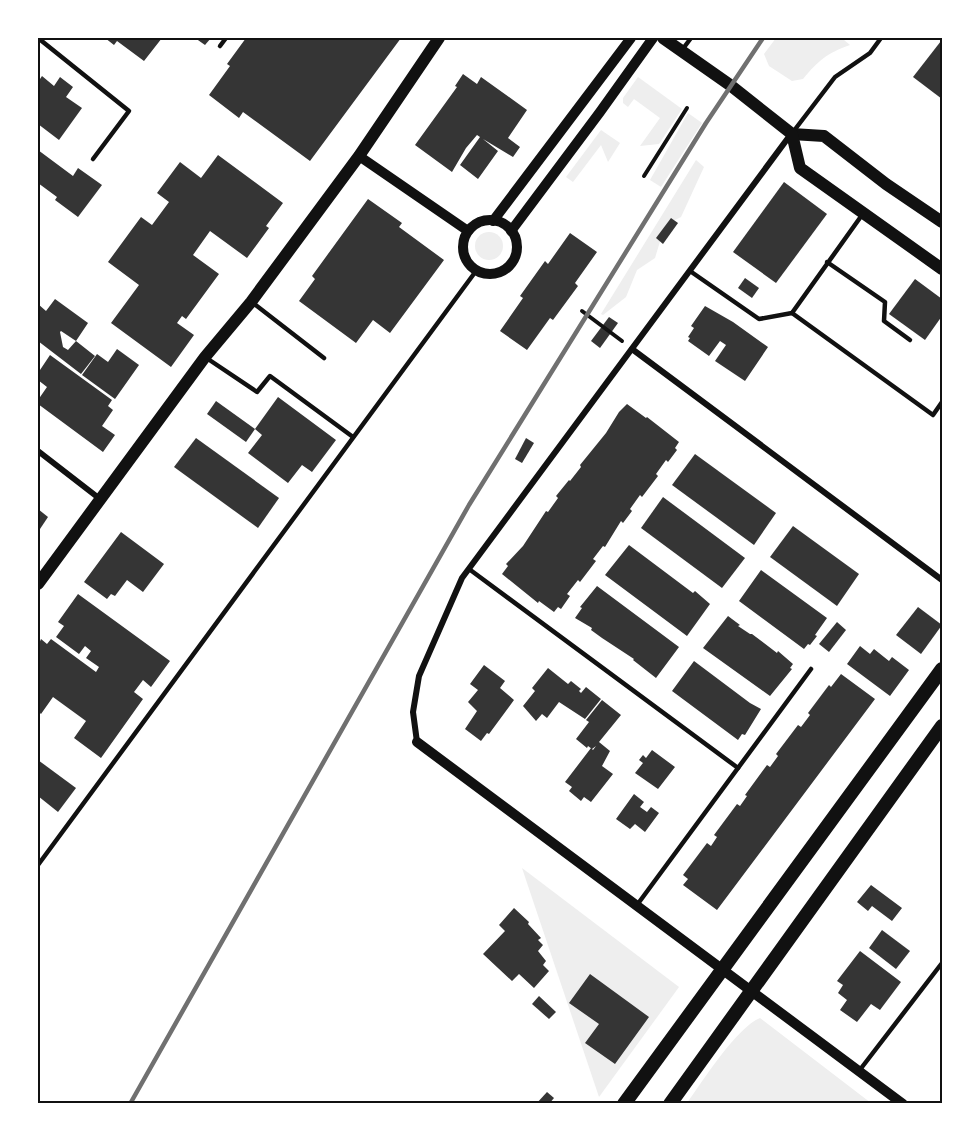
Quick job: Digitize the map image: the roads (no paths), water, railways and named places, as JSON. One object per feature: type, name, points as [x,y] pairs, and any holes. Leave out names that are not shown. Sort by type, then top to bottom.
[{"type":"main road","points":[[38,584],[205,357],[251,302],[359,156],[439,38]]},
{"type":"main road","points":[[663,38],[792,134],[824,136],[886,184],[942,222]]},
{"type":"main road","points":[[792,134],[800,168],[942,269]]},
{"type":"main road","points":[[624,1104],[942,669]]},
{"type":"main road","points":[[670,1104],[942,726]]},
{"type":"street","points":[[493,221],[631,38]]},
{"type":"street","points":[[511,231],[653,38]]},
{"type":"street","points":[[792,134],[462,578],[419,676],[413,712],[417,742],[903,1104]]},
{"type":"street","points":[[359,156],[468,231]]},
{"type":"street","points":[[493,221],[506,226],[511,231],[516,248],[510,265],[503,271],[494,274],[476,271],[470,266],[464,253],[468,231],[479,223],[493,221]]},
{"type":"street","points":[[632,349],[942,579]]},
{"type":"street","points":[[38,451],[100,499]]},
{"type":"lane","points":[[38,38],[129,111],[93,159]]},
{"type":"lane","points":[[220,46],[226,38]]},
{"type":"lane","points":[[682,50],[691,38]]},
{"type":"lane","points":[[792,134],[835,77],[870,53],[881,38]]},
{"type":"lane","points":[[690,271],[759,319],[792,313],[864,213]]},
{"type":"lane","points":[[827,262],[885,302],[884,321],[910,340]]},
{"type":"lane","points":[[38,865],[476,271]]},
{"type":"lane","points":[[251,302],[324,358]]},
{"type":"lane","points":[[792,313],[933,415],[942,402]]},
{"type":"lane","points":[[205,357],[257,392],[270,376],[353,437]]},
{"type":"lane","points":[[469,568],[738,768]]},
{"type":"lane","points":[[637,905],[811,669]]},
{"type":"lane","points":[[859,1071],[942,963]]},
{"type":"railway","points":[[130,1104],[469,505],[706,123],[763,38]]}]
